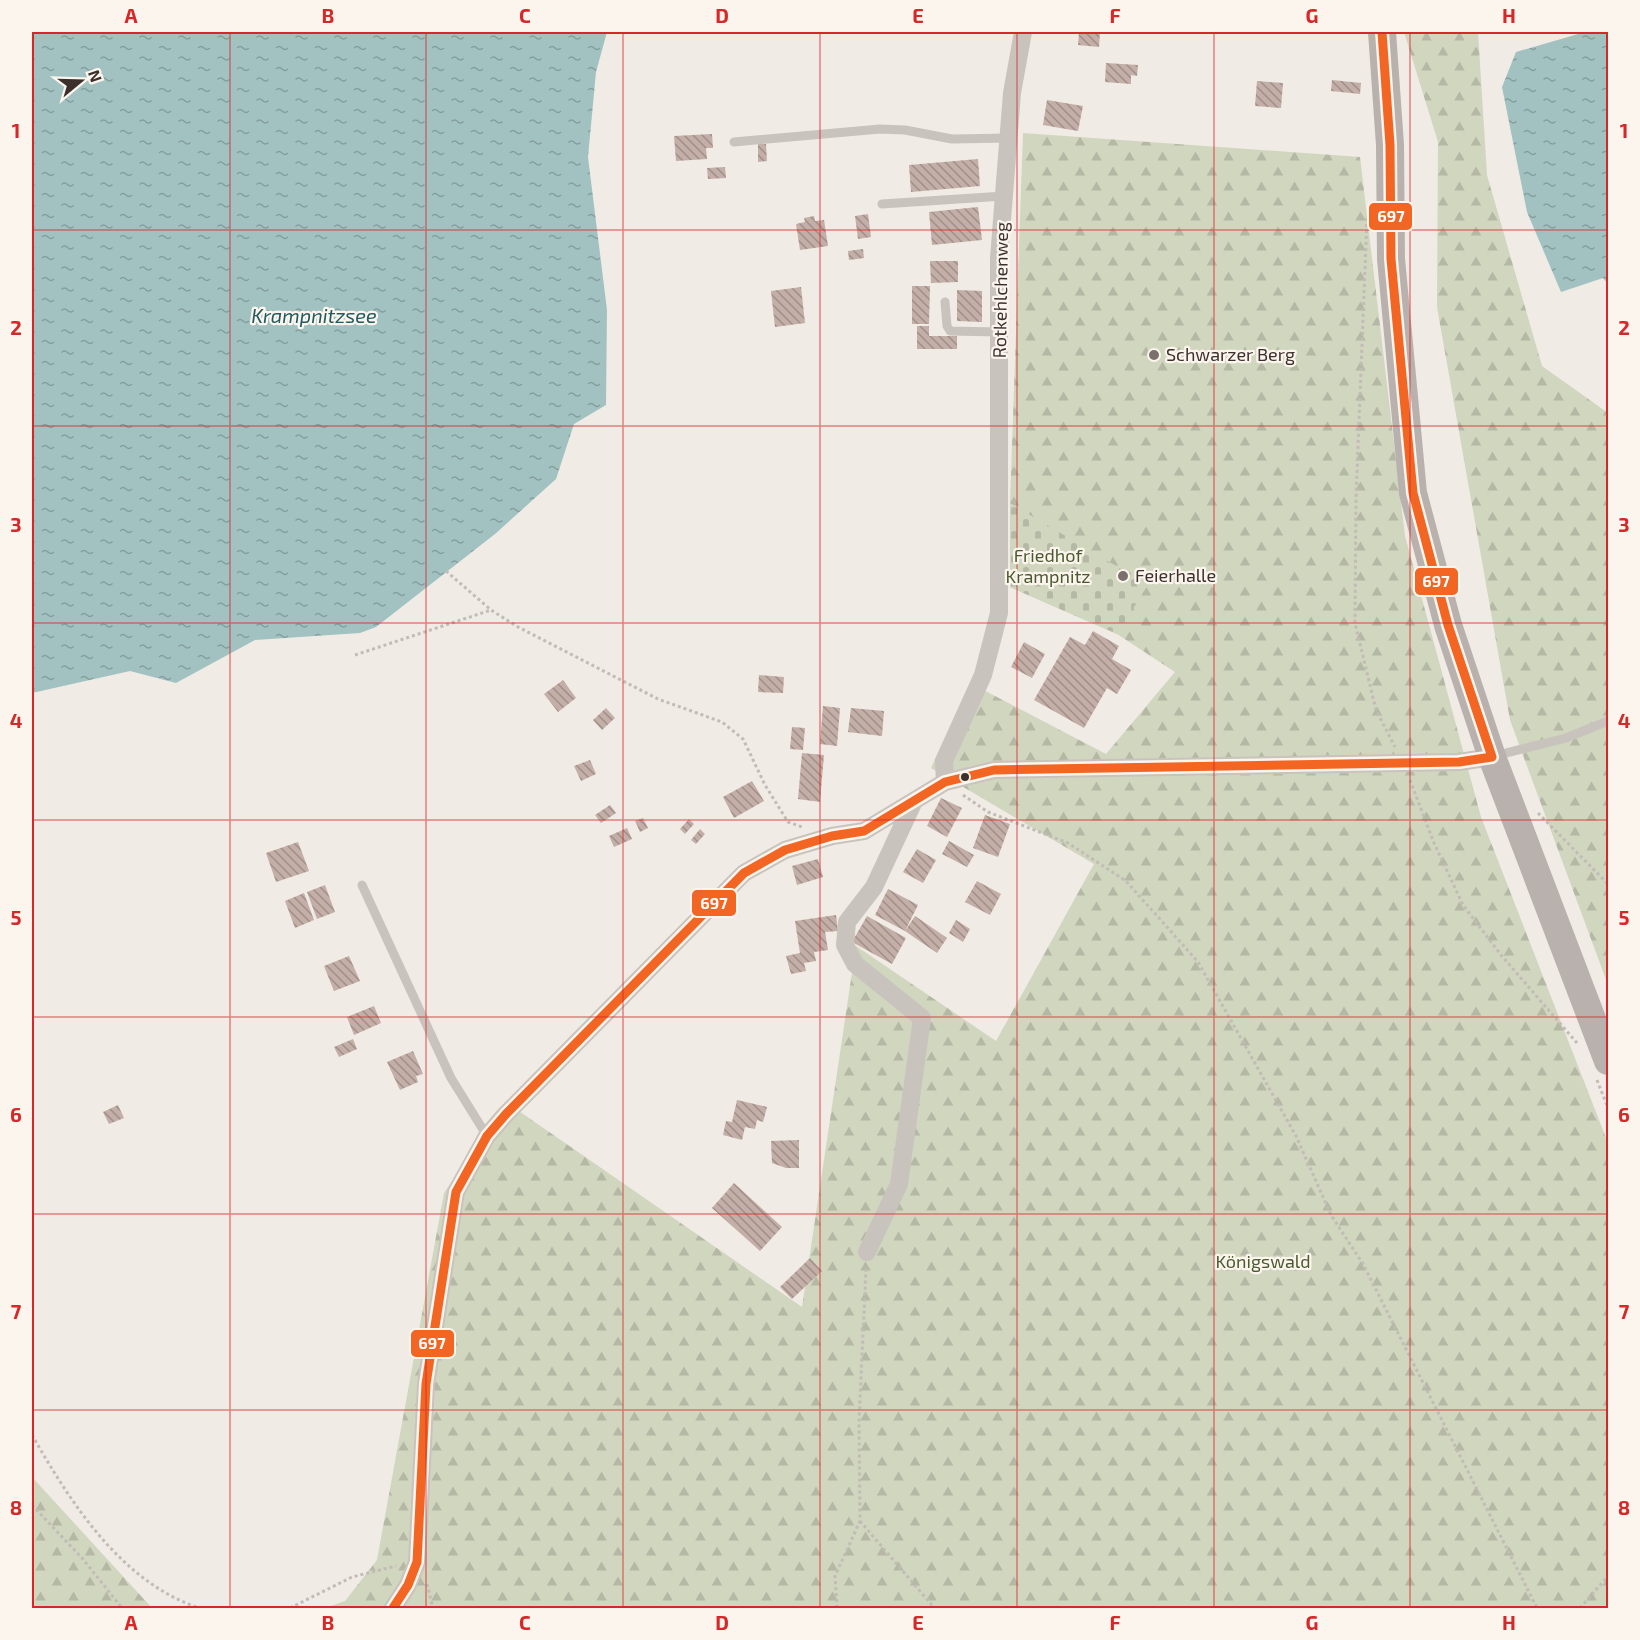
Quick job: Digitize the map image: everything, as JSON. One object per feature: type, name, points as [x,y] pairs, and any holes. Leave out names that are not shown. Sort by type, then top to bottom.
[{"type":"main road","points":[[1382,32],[1390,145],[1391,259],[1413,493],[1448,625],[1601,1068]]},
{"type":"street","name":"Rotkehlchenweg","points":[[945,782],[944,761],[983,675],[999,613],[999,258],[1011,93],[1023,32]]},
{"type":"street","points":[[393,1608],[408,1585],[417,1562],[426,1384],[456,1192],[487,1136],[744,873],[784,850],[864,831],[945,782],[994,770],[1404,764],[1459,762],[1492,757]]},
{"type":"street","points":[[867,1252],[899,1184],[922,1018],[855,964],[848,955],[845,945],[847,922],[874,887],[915,799]]},
{"type":"lane","points":[[734,142],[880,129],[905,130],[952,139],[1008,138]]},
{"type":"lane","points":[[882,204],[1004,195]]},
{"type":"lane","points":[[945,302],[947,326],[950,331],[999,332]]},
{"type":"lane","points":[[1492,757],[1566,738],[1608,721]]},
{"type":"lane","points":[[362,885],[451,1078],[487,1136]]},
{"type":"path","points":[[1367,213],[1356,498],[1355,623],[1376,710],[1404,764],[1434,843],[1463,905],[1501,955],[1578,1045]]},
{"type":"path","points":[[446,571],[491,610],[658,699],[722,722],[743,739],[765,785],[788,822],[832,837]]},
{"type":"path","points":[[355,655],[491,610]]},
{"type":"path","points":[[945,782],[988,812],[1068,843],[1126,881],[1198,962],[1296,1136],[1331,1215],[1363,1264],[1537,1608]]},
{"type":"path","points":[[1534,810],[1608,884]]},
{"type":"path","points":[[1601,1068],[1608,1108]]},
{"type":"path","points":[[837,1608],[835,1576],[860,1521],[859,1421],[867,1252]]},
{"type":"path","points":[[32,1435],[62,1488],[142,1580],[175,1600],[199,1608]]},
{"type":"path","points":[[32,1505],[82,1558],[122,1608]]},
{"type":"path","points":[[860,1521],[904,1570],[932,1608]]},
{"type":"path","points":[[290,1608],[352,1577],[417,1562]]},
{"type":"path","points":[[1580,1608],[1608,1576]]},
{"type":"green space","points":[[1404,32],[1478,32],[1487,175],[1542,366],[1608,413],[1608,985],[1510,720],[1437,307],[1438,142]]},
{"type":"green space","name":"Königswald","points":[[1023,133],[1360,157],[1405,536],[1481,817],[1608,1143],[1608,1608],[325,1608],[345,1601],[377,1560],[444,1193],[506,1102],[802,1307],[856,946],[996,1041],[1094,864],[931,768],[970,683],[1106,754],[1175,672],[1117,634],[1010,587],[1010,503]]},
{"type":"green space","name":"Friedhof Krampnitz","points":[[1010,503],[1148,585],[1117,634],[1010,587]]},
{"type":"green space","points":[[32,1477],[152,1608],[32,1608]]},
{"type":"water","name":"Krampnitzsee","points":[[32,32],[607,32],[596,72],[588,157],[607,310],[606,405],[574,424],[556,479],[495,534],[376,627],[360,633],[255,640],[176,683],[130,671],[32,693]]},
{"type":"water","points":[[1585,32],[1608,32],[1608,284],[1603,278],[1561,292],[1527,212],[1502,87],[1516,52]]},
{"type":"building","points":[[1079,32],[1100,32],[1099,47],[1078,45]]},
{"type":"building","points":[[1106,63],[1138,65],[1137,76],[1131,75],[1131,84],[1105,82]]},
{"type":"building","points":[[1332,80],[1361,83],[1360,94],[1331,91]]},
{"type":"building","points":[[1257,81],[1283,83],[1281,108],[1255,106]]},
{"type":"building","points":[[1047,100],[1083,106],[1078,131],[1043,125]]},
{"type":"building","points":[[712,134],[713,148],[706,148],[707,159],[676,161],[674,136]]},
{"type":"building","points":[[758,144],[766,144],[767,161],[758,162]]},
{"type":"building","points":[[978,159],[980,186],[911,192],[909,165]]},
{"type":"building","points":[[725,167],[726,178],[708,179],[707,168]]},
{"type":"building","points":[[978,207],[982,240],[932,245],[929,212]]},
{"type":"building","points":[[868,214],[871,237],[858,239],[855,216]]},
{"type":"building","points":[[814,216],[815,221],[824,220],[828,246],[800,250],[796,224],[805,222],[804,218]]},
{"type":"building","points":[[863,249],[864,258],[849,260],[848,251]]},
{"type":"building","points":[[930,261],[958,261],[958,282],[931,283]]},
{"type":"building","points":[[912,286],[930,286],[929,324],[912,324]]},
{"type":"building","points":[[801,287],[805,323],[775,327],[771,291]]},
{"type":"building","points":[[957,290],[982,291],[982,322],[957,321]]},
{"type":"building","points":[[917,326],[929,326],[929,336],[957,336],[957,349],[917,349]]},
{"type":"building","name":"Feierhalle","points":[[1122,569],[1130,574],[1125,583],[1116,578]]},
{"type":"building","points":[[1093,631],[1119,646],[1112,659],[1131,670],[1117,694],[1107,688],[1084,728],[1034,700],[1070,637],[1085,645]]},
{"type":"building","points":[[1024,642],[1045,654],[1032,678],[1011,667]]},
{"type":"building","points":[[759,675],[784,677],[783,693],[758,692]]},
{"type":"building","points":[[563,680],[576,698],[558,712],[544,694]]},
{"type":"building","points":[[823,706],[840,708],[837,746],[820,744]]},
{"type":"building","points":[[606,708],[615,718],[602,730],[593,720]]},
{"type":"building","points":[[851,708],[884,711],[882,736],[848,732]]},
{"type":"building","points":[[792,727],[805,728],[803,750],[790,749]]},
{"type":"building","points":[[802,753],[824,755],[820,802],[798,799]]},
{"type":"building","points":[[590,760],[596,774],[581,781],[574,766]]},
{"type":"building","points":[[752,781],[764,801],[734,818],[723,797]]},
{"type":"building","points":[[941,798],[962,808],[947,837],[927,826]]},
{"type":"building","points":[[610,805],[616,813],[601,823],[595,815]]},
{"type":"building","points":[[985,815],[1010,824],[998,857],[973,848]]},
{"type":"building","points":[[643,818],[648,828],[640,832],[635,821]]},
{"type":"building","points":[[689,819],[694,824],[685,834],[680,829]]},
{"type":"building","points":[[627,828],[632,839],[614,847],[609,836]]},
{"type":"building","points":[[700,829],[705,834],[696,844],[691,840]]},
{"type":"building","points":[[949,841],[974,855],[967,867],[942,854]]},
{"type":"building","points":[[298,842],[309,871],[276,882],[266,853]]},
{"type":"building","points":[[917,849],[936,860],[923,883],[903,872]]},
{"type":"building","points":[[818,859],[823,877],[797,885],[792,866]]},
{"type":"building","points":[[977,881],[1001,894],[990,915],[965,902]]},
{"type":"building","points":[[325,885],[335,912],[317,919],[307,892]]},
{"type":"building","points":[[888,889],[918,905],[905,931],[875,915]]},
{"type":"building","points":[[304,893],[314,920],[295,928],[285,901]]},
{"type":"building","points":[[836,915],[838,931],[825,932],[828,950],[814,952],[816,961],[804,963],[806,971],[791,974],[786,956],[800,953],[795,921]]},
{"type":"building","points":[[867,916],[906,938],[892,964],[852,942]]},
{"type":"building","points":[[915,916],[947,938],[937,953],[905,931]]},
{"type":"building","points":[[956,920],[970,929],[963,942],[949,933]]},
{"type":"building","points":[[349,956],[360,981],[334,991],[324,966]]},
{"type":"building","points":[[374,1006],[381,1023],[354,1035],[347,1017]]},
{"type":"building","points":[[353,1039],[357,1049],[339,1057],[334,1047]]},
{"type":"building","points":[[413,1051],[423,1074],[416,1076],[418,1082],[400,1090],[387,1062]]},
{"type":"building","points":[[737,1100],[767,1107],[763,1122],[757,1120],[755,1129],[745,1127],[742,1140],[723,1135],[726,1121],[732,1122]]},
{"type":"building","points":[[118,1105],[124,1118],[109,1124],[103,1112]]},
{"type":"building","points":[[799,1140],[799,1168],[786,1168],[772,1163],[771,1141]]},
{"type":"building","points":[[734,1183],[782,1227],[760,1251],[712,1208]]},
{"type":"building","points":[[810,1258],[822,1271],[792,1299],[780,1287]]},
{"type":"transit line","name":"697","points":[[1382,32],[1390,145],[1391,259],[1413,493],[1448,625],[1492,757]]},
{"type":"transit line","name":"697","points":[[393,1608],[408,1585],[417,1562],[426,1384],[456,1192],[487,1136],[506,1114],[744,873],[785,850],[832,836],[864,831],[945,782],[994,770],[1459,762],[1492,757]]},
{"type":"place","name":"Schwarzer Berg","points":[[1154,355]]},
{"type":"place","name":"Feierhalle","points":[[1123,576]]}]
